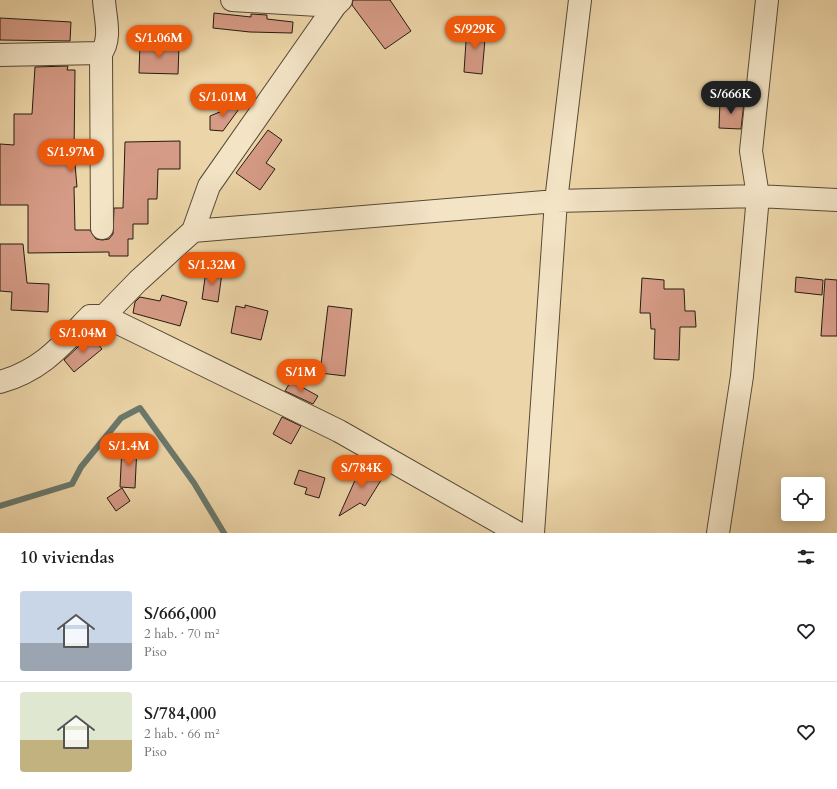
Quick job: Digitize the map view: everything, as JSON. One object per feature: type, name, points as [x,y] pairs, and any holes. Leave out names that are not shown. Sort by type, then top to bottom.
[{"type":"street","points":[[102,228],[101,53],[106,46],[107,40],[104,0]]},
{"type":"street","points":[[232,0],[337,2]]},
{"type":"street","points":[[533,533],[556,201],[580,0]]},
{"type":"street","points":[[718,533],[742,376],[758,196],[751,151],[767,0]]},
{"type":"street","points":[[104,316],[138,281],[193,231],[209,186],[337,2]]},
{"type":"street","points":[[0,56],[101,53]]},
{"type":"street","points":[[193,231],[556,201],[758,196],[837,200]]},
{"type":"street","points":[[0,382],[13,378],[41,365],[90,316],[104,316],[339,431],[518,533]]},
{"type":"building","points":[[353,0],[390,0],[411,31],[385,49],[352,5]]},
{"type":"building","points":[[214,13],[251,17],[251,14],[267,15],[267,19],[293,22],[292,33],[250,32],[213,28]]},
{"type":"building","points":[[0,18],[71,22],[70,41],[0,40]]},
{"type":"building","points":[[467,26],[486,28],[482,74],[464,72]]},
{"type":"building","points":[[140,44],[179,45],[178,74],[139,73]]},
{"type":"building","points":[[68,66],[67,70],[75,70],[74,153],[77,187],[74,187],[75,230],[90,230],[96,239],[102,240],[109,239],[113,234],[114,208],[123,208],[125,142],[180,141],[180,169],[158,169],[157,199],[148,199],[148,224],[133,224],[133,239],[128,239],[128,256],[109,256],[109,252],[28,253],[28,205],[0,205],[0,144],[14,145],[14,114],[32,114],[35,67]]},
{"type":"building","points":[[720,101],[744,102],[741,129],[719,128]]},
{"type":"building","points":[[244,102],[223,131],[210,130],[210,116]]},
{"type":"building","points":[[268,130],[282,140],[266,163],[275,169],[260,190],[236,173]]},
{"type":"building","points":[[0,244],[23,244],[27,283],[49,284],[48,312],[11,310],[12,292],[0,291]]},
{"type":"building","points":[[206,271],[222,273],[218,302],[202,299]]},
{"type":"building","points":[[796,277],[823,280],[822,295],[795,292]]},
{"type":"building","points":[[642,278],[664,280],[664,289],[684,289],[685,311],[695,311],[696,327],[680,327],[679,360],[654,359],[655,329],[651,329],[650,313],[640,313]]},
{"type":"building","points":[[825,279],[837,280],[837,336],[821,336]]},
{"type":"building","points":[[162,295],[187,302],[180,326],[133,313],[135,302],[140,297],[160,301]]},
{"type":"building","points":[[245,305],[268,311],[261,340],[231,333],[236,306],[245,308]]},
{"type":"building","points":[[328,306],[352,309],[345,376],[320,373]]},
{"type":"building","points":[[91,335],[102,349],[74,372],[64,360]]},
{"type":"building","points":[[291,381],[318,396],[313,404],[285,391]]},
{"type":"building","points":[[282,417],[301,426],[291,444],[273,434]]},
{"type":"building","points":[[122,446],[137,446],[135,488],[120,487]]},
{"type":"building","points":[[361,467],[383,477],[365,506],[360,503],[339,516]]},
{"type":"building","points":[[299,470],[325,478],[319,498],[305,494],[307,488],[294,484]]},
{"type":"building","points":[[122,488],[130,501],[116,511],[107,498]]},
{"type":"waterway","points":[[0,506],[72,484],[81,467],[121,418],[140,408],[194,483],[224,533]]}]
